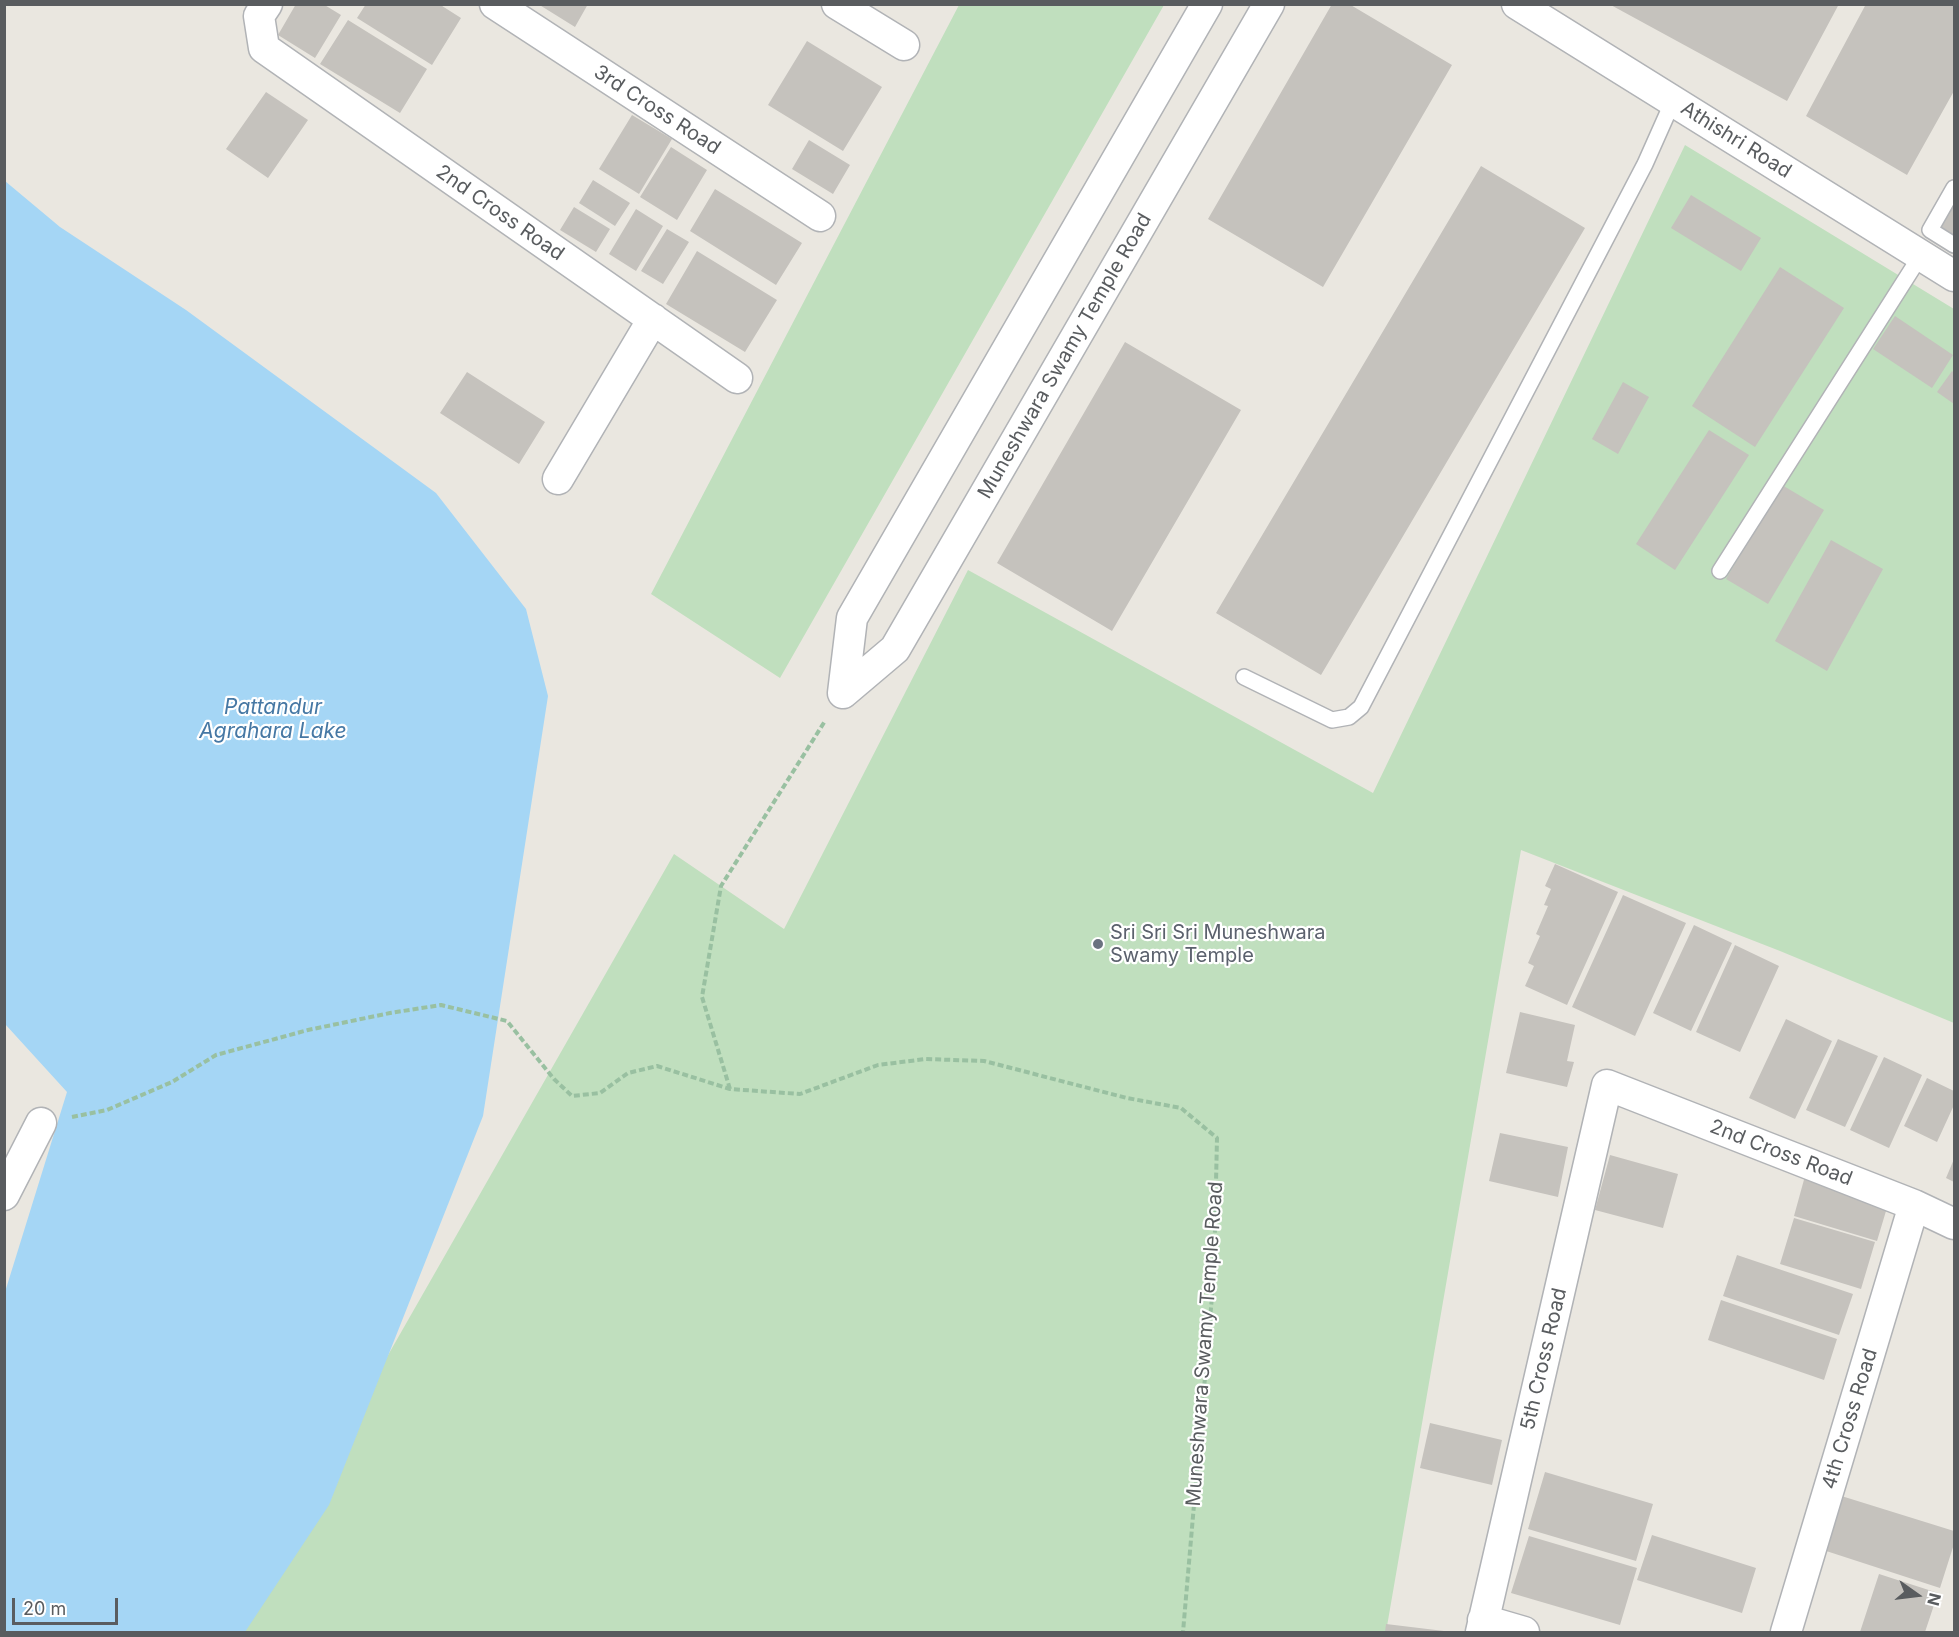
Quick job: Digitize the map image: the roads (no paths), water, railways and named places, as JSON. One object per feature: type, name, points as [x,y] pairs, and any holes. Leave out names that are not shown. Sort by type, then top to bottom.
[{"type":"street","name":"2nd Cross Road","points":[[267,4],[259,16],[264,48],[737,378]]},
{"type":"street","name":"3rd Cross Road","points":[[495,4],[820,216]]},
{"type":"street","points":[[837,4],[904,45]]},
{"type":"street","name":"Muneshwara Swamy Temple Road","points":[[1207,4],[852,618],[843,693],[895,649],[1269,4]]},
{"type":"street","name":"Athishri Road","points":[[1517,4],[1954,276]]},
{"type":"street","points":[[558,479],[653,319]]},
{"type":"street","name":"2nd Cross Road","points":[[1607,1085],[1914,1205],[1954,1224]]},
{"type":"street","name":"5th Cross Road","points":[[1482,1626],[1607,1085]]},
{"type":"street","points":[[4,1195],[41,1123]]},
{"type":"street","name":"4th Cross Road","points":[[1786,1632],[1914,1205]]},
{"type":"street","points":[[1482,1626],[1524,1632]]},
{"type":"lane","points":[[1244,677],[1332,720],[1349,717],[1361,707],[1645,164],[1673,101]]},
{"type":"lane","points":[[1954,188],[1930,230],[1954,245]]},
{"type":"lane","points":[[1720,571],[1921,255]]},
{"type":"water","name":"Pattandur Agrahara Lake","points":[[5,181],[60,227],[186,310],[436,493],[526,609],[548,696],[483,1116],[329,1505],[245,1632],[5,1632],[5,1292],[67,1092],[5,1024]]},
{"type":"place","name":"Sri Sri Sri Muneshwara Swamy Temple","points":[[1098,944]]}]
